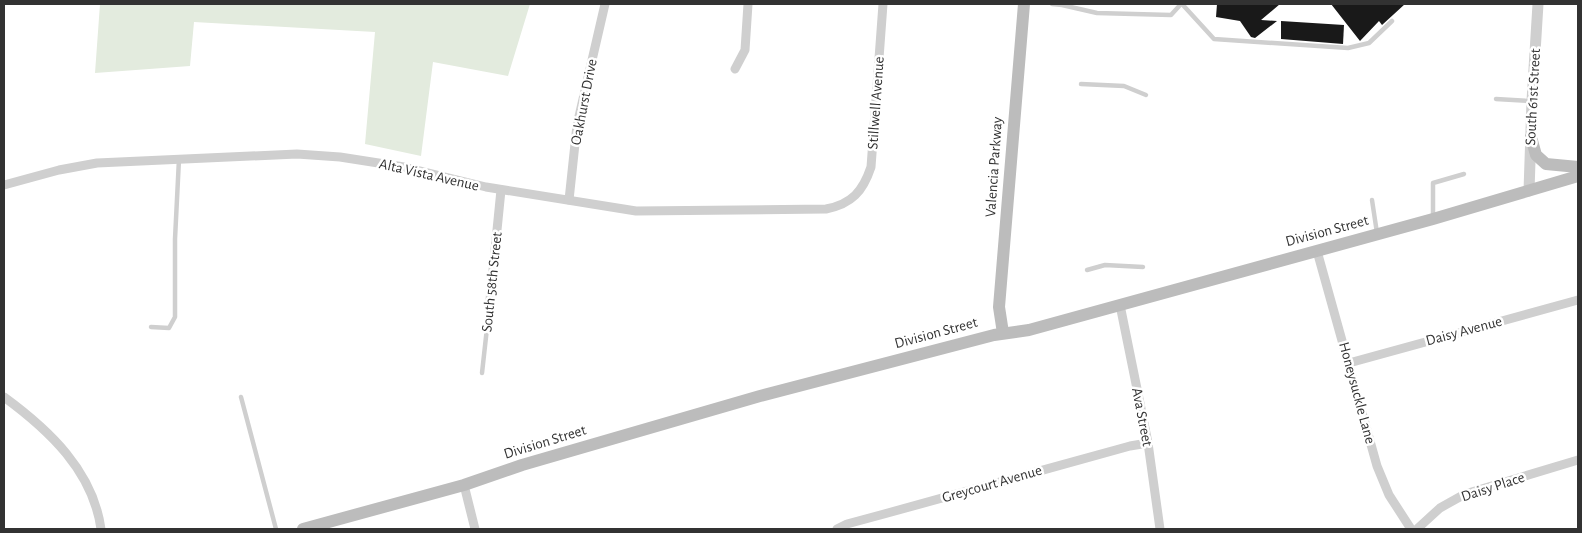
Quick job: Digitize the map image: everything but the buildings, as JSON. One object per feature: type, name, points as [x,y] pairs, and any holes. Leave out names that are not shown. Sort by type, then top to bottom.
[{"type":"main road","name":"Valencia Parkway","points":[[1003,333],[999,307],[1024,4]]},
{"type":"main road","points":[[1531,137],[1536,155],[1546,164],[1578,167]]},
{"type":"main road","name":"Division Street","points":[[303,529],[464,485],[522,465],[760,396],[1003,333],[1029,330],[1433,219],[1578,176]]},
{"type":"street","name":"Oakhurst Drive","points":[[569,200],[577,125],[605,4]]},
{"type":"street","points":[[735,69],[745,50],[748,4]]},
{"type":"street","name":"Stillwell Avenue","points":[[854,198],[866,183],[871,167],[883,4]]},
{"type":"street","name":"South 61st Street","points":[[1529,191],[1538,4]]},
{"type":"street","name":"Alta Vista Avenue","points":[[4,184],[59,170],[97,163],[297,154],[340,157],[404,167],[501,190],[645,211],[826,209],[838,206],[854,198]]},
{"type":"street","name":"South 58th Street","points":[[489,310],[501,190]]},
{"type":"street","name":"Honeysuckle Lane","points":[[1317,251],[1377,466],[1388,495],[1411,529]]},
{"type":"street","name":"Daisy Avenue","points":[[1349,363],[1578,300]]},
{"type":"street","name":"Ava Street","points":[[1120,305],[1148,443],[1160,529]]},
{"type":"street","points":[[4,397],[55,440],[79,470],[94,498],[101,529]]},
{"type":"street","name":"Greycourt Avenue","points":[[838,529],[847,524],[900,509],[1124,447],[1148,443]]},
{"type":"street","name":"Daisy Place","points":[[1417,529],[1440,508],[1465,494],[1578,460]]},
{"type":"street","points":[[464,485],[475,529]]},
{"type":"lane","points":[[1052,4],[1062,4],[1097,13],[1171,15],[1181,4],[1214,39],[1348,48],[1369,43],[1392,20]]},
{"type":"lane","points":[[1080,84],[1124,86],[1146,95]]},
{"type":"lane","points":[[1496,99],[1532,101]]},
{"type":"lane","points":[[151,327],[169,328],[175,318],[175,239],[179,159]]},
{"type":"lane","points":[[1433,219],[1433,183],[1464,174]]},
{"type":"lane","points":[[1372,200],[1377,234]]},
{"type":"lane","points":[[1086,270],[1105,265],[1143,267]]},
{"type":"lane","name":"South 58th Street","points":[[482,373],[489,310]]},
{"type":"lane","points":[[241,397],[276,529]]},
{"type":"shaded area","points":[[100,4],[530,4],[508,76],[433,62],[421,156],[365,144],[375,32],[194,22],[190,66],[95,73]]}]
